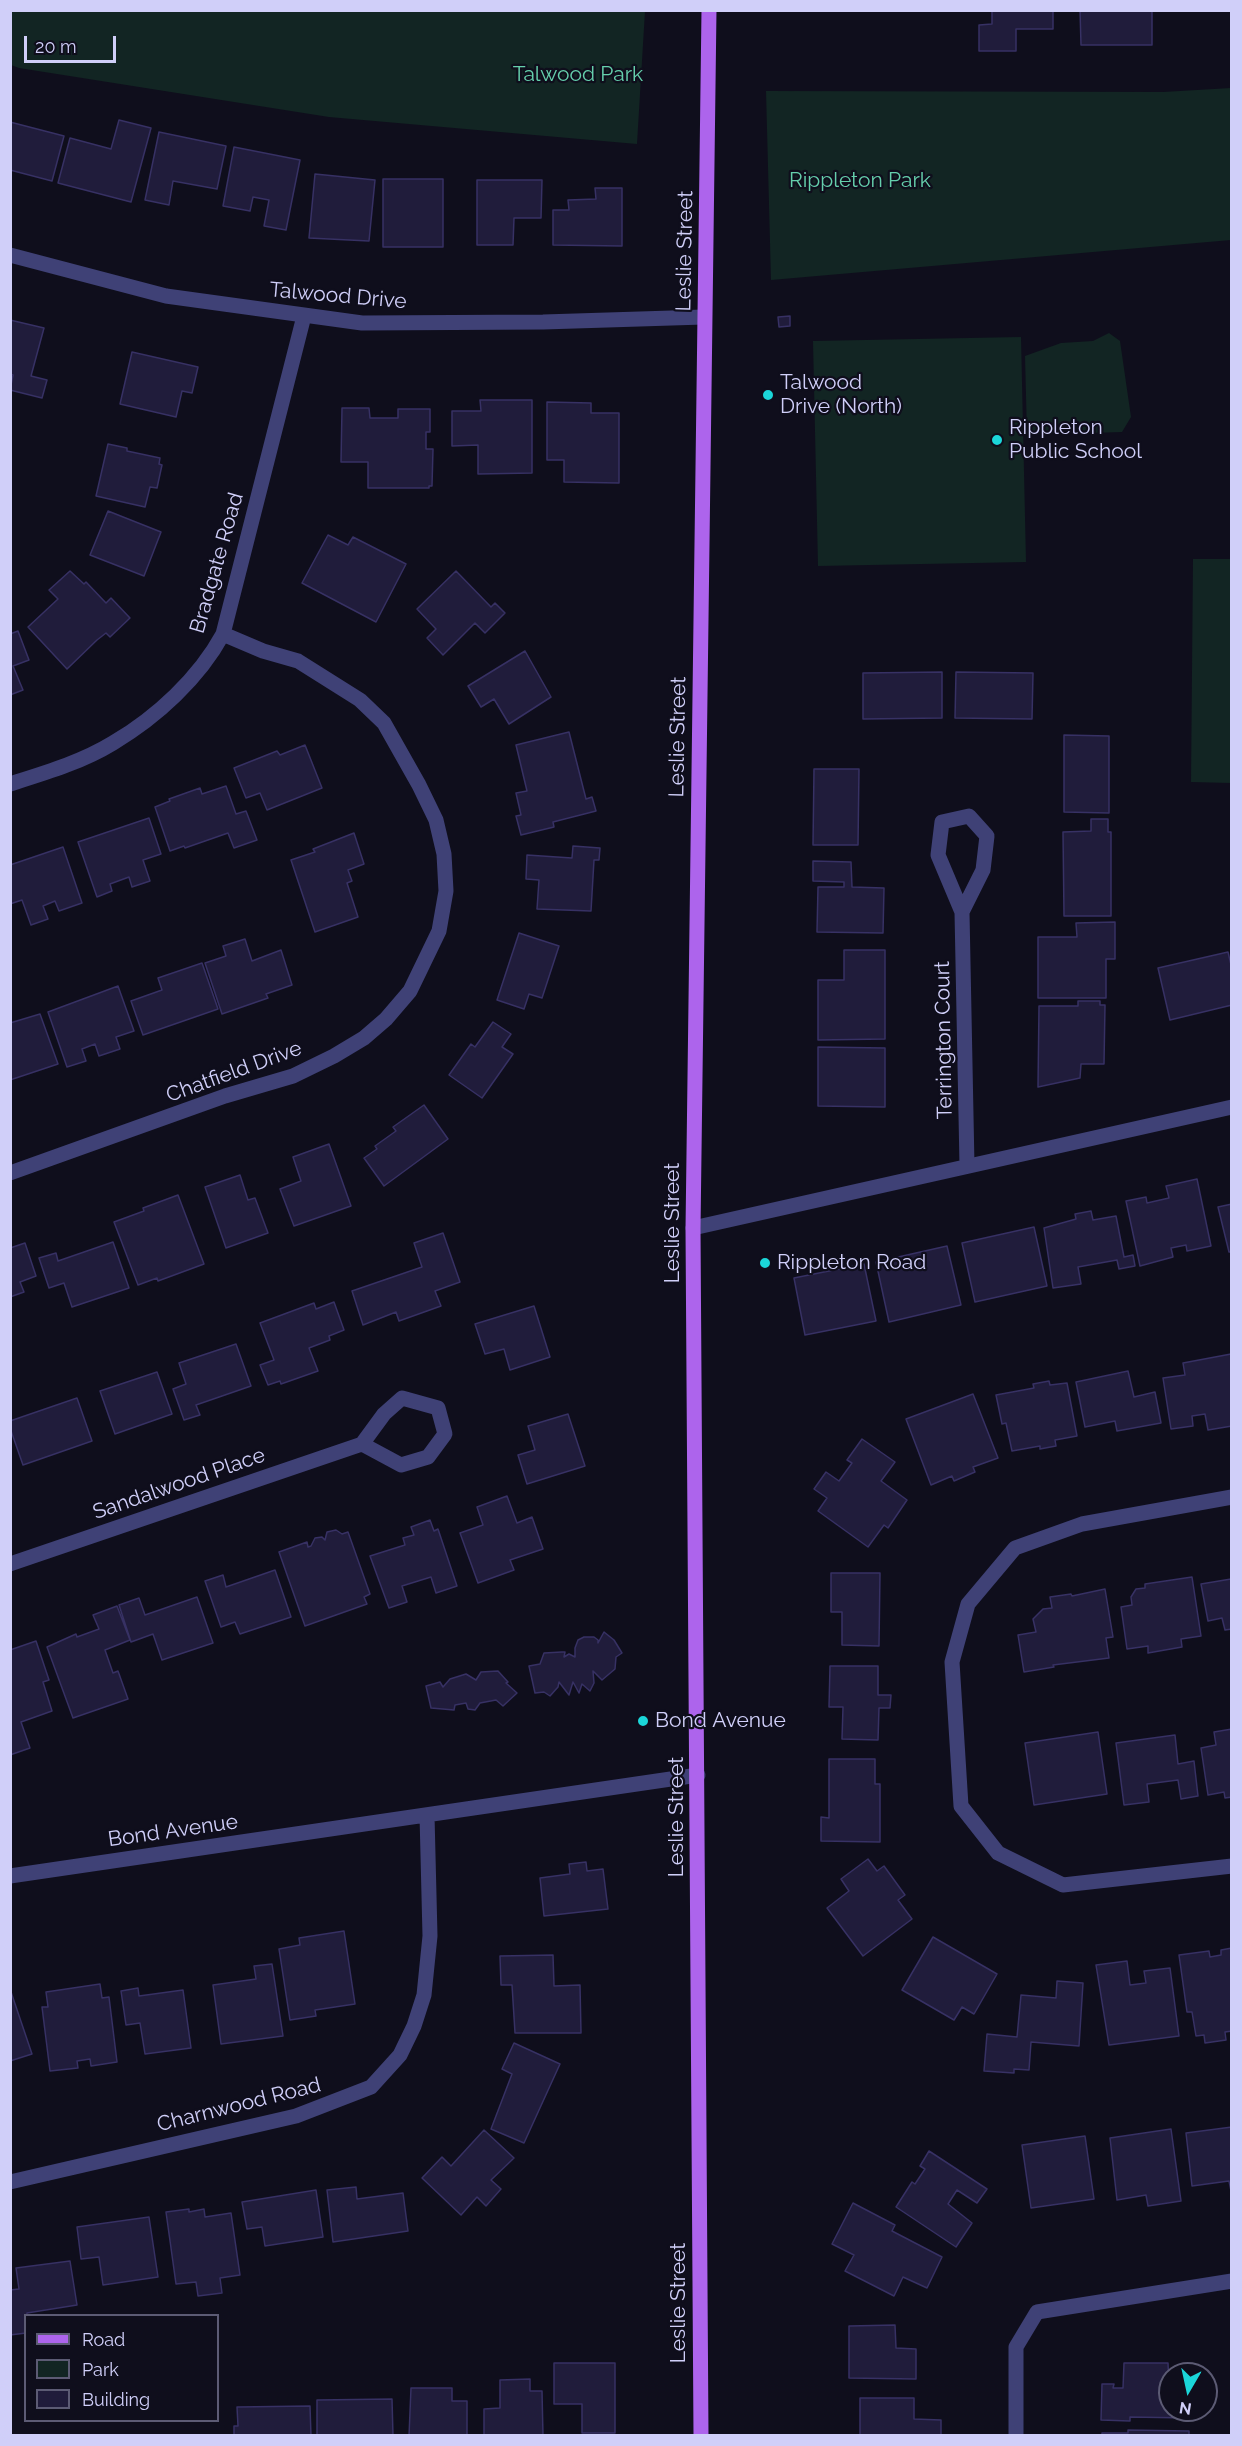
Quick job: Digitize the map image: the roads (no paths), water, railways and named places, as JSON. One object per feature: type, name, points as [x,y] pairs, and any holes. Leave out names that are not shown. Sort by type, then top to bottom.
[{"type":"main road","name":"Leslie Street","points":[[701,2436],[693,1228],[709,10]]},
{"type":"street","name":"Talwood Drive","points":[[10,255],[166,296],[362,323],[423,324],[704,317]]},
{"type":"street","name":"Bradgate Road","points":[[10,784],[62,767],[112,744],[146,720],[183,687],[211,655],[223,634],[304,316]]},
{"type":"street","name":"Chatfield Drive","points":[[10,1173],[225,1096],[293,1076],[333,1056],[364,1038],[386,1019],[410,991],[439,932],[446,891],[444,854],[436,820],[384,723],[360,700],[298,661],[263,651],[223,634]]},
{"type":"street","name":"Terrington Court","points":[[962,912],[983,870],[987,836],[969,816],[942,822],[938,855],[962,912],[967,1166]]},
{"type":"street","points":[[693,1228],[1232,1107]]},
{"type":"street","points":[[402,1398],[438,1408],[445,1434],[428,1457],[401,1465],[362,1444],[384,1414],[402,1398]]},
{"type":"street","name":"Sandalwood Place","points":[[10,1564],[362,1444]]},
{"type":"street","points":[[1232,1497],[1082,1524],[1015,1548],[968,1604],[952,1662],[961,1806],[998,1853],[1063,1885],[1232,1866]]},
{"type":"street","name":"Bond Avenue","points":[[10,1876],[698,1775]]},
{"type":"street","name":"Charnwood Road","points":[[10,2182],[296,2116],[371,2087],[400,2055],[414,2026],[424,1995],[430,1936],[427,1815]]},
{"type":"street","points":[[1017,2436],[1016,2347],[1037,2312],[1232,2281]]},
{"type":"place","name":"Talwood Drive (North)","points":[[768,395]]},
{"type":"place","name":"Rippleton Public School","points":[[997,440]]},
{"type":"place","name":"Rippleton Road","points":[[765,1263]]},
{"type":"place","name":"Bond Avenue","points":[[643,1721]]},
{"type":"park label","name":"Talwood Park","points":[[578,75]]},
{"type":"park label","name":"Rippleton Park","points":[[860,181]]}]
